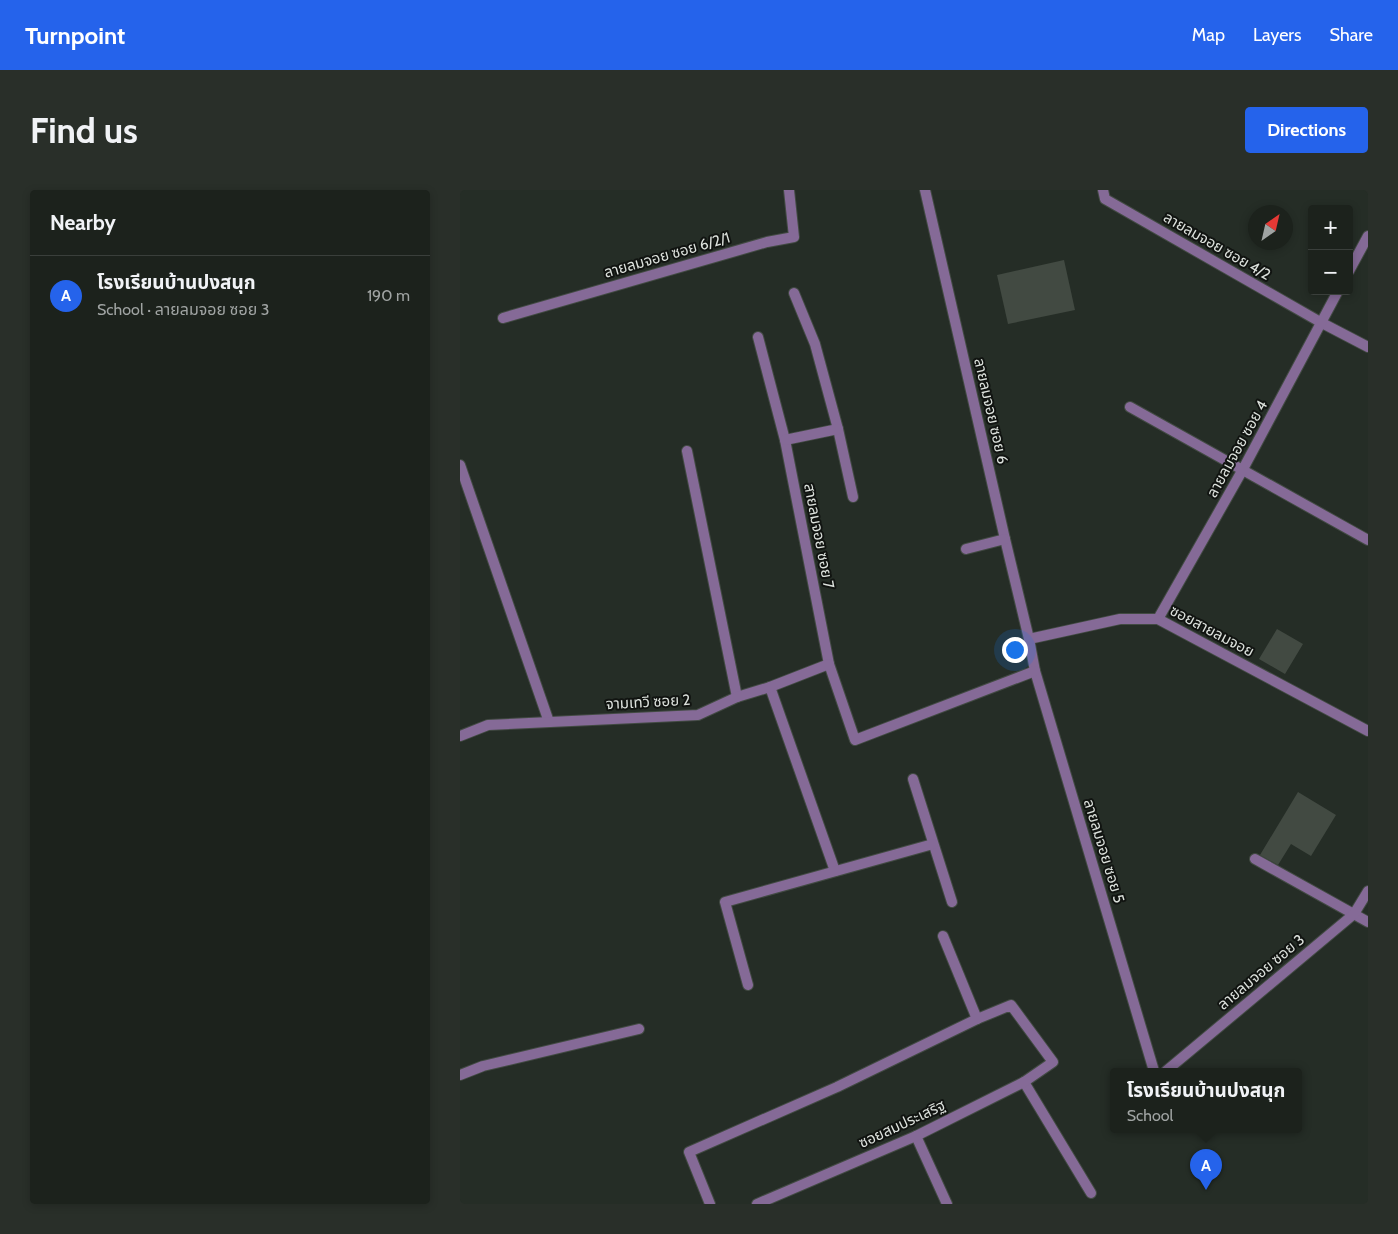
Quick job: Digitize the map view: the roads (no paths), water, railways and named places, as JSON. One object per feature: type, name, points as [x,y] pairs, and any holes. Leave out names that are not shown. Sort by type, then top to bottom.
[{"type":"street","name":"ลายลมจอย ซอย 6/2/1","points":[[503,318],[767,242],[794,237],[789,190]]},
{"type":"street","name":"ลายลมจอย ซอย 6","points":[[925,190],[1029,639]]},
{"type":"street","name":"ลายลมจอย ซอย 4/2","points":[[1103,190],[1105,199],[1322,323],[1368,347]]},
{"type":"street","points":[[1353,264],[1368,236]]},
{"type":"street","points":[[794,293],[815,344],[838,429],[853,496]]},
{"type":"street","name":"ลายลมจอย ซอย 4","points":[[1158,619],[1242,471],[1336,295]]},
{"type":"street","name":"สายลมจอย ซอย 7","points":[[758,337],[785,440],[829,664],[855,740],[1035,671]]},
{"type":"street","points":[[1130,407],[1368,540]]},
{"type":"street","points":[[785,440],[838,429]]},
{"type":"street","points":[[687,451],[737,697]]},
{"type":"street","points":[[460,465],[549,722]]},
{"type":"street","points":[[966,548],[1005,539]]},
{"type":"street","name":"ซอยสายลมจอย","points":[[1029,639],[1120,619],[1158,619],[1368,731]]},
{"type":"street","name":"ลายลมจอย ซอย 5","points":[[1029,639],[1035,671],[1153,1068]]},
{"type":"street","name":"จามเทวี ซอย 2","points":[[460,736],[488,725],[698,715],[737,697],[770,687],[829,664]]},
{"type":"street","points":[[770,687],[835,871]]},
{"type":"street","points":[[913,779],[952,902]]},
{"type":"street","points":[[748,985],[725,902],[934,844]]},
{"type":"street","points":[[1255,859],[1368,922]]},
{"type":"street","name":"ลายลมจอย ซอย 3","points":[[1170,1068],[1354,914],[1368,890]]},
{"type":"street","points":[[710,1204],[689,1152],[837,1087],[977,1020],[943,936]]},
{"type":"street","name":"ซอยสมประเสริฐ","points":[[757,1204],[916,1136],[1024,1082],[1053,1062],[1011,1005],[977,1020]]},
{"type":"street","points":[[460,1075],[483,1066],[639,1028]]},
{"type":"street","points":[[1024,1082],[1091,1193]]},
{"type":"street","points":[[916,1136],[947,1204]]},
{"type":"place","name":"โรงเรียนบ้านปงสนุก","points":[[1206,1190]]}]
